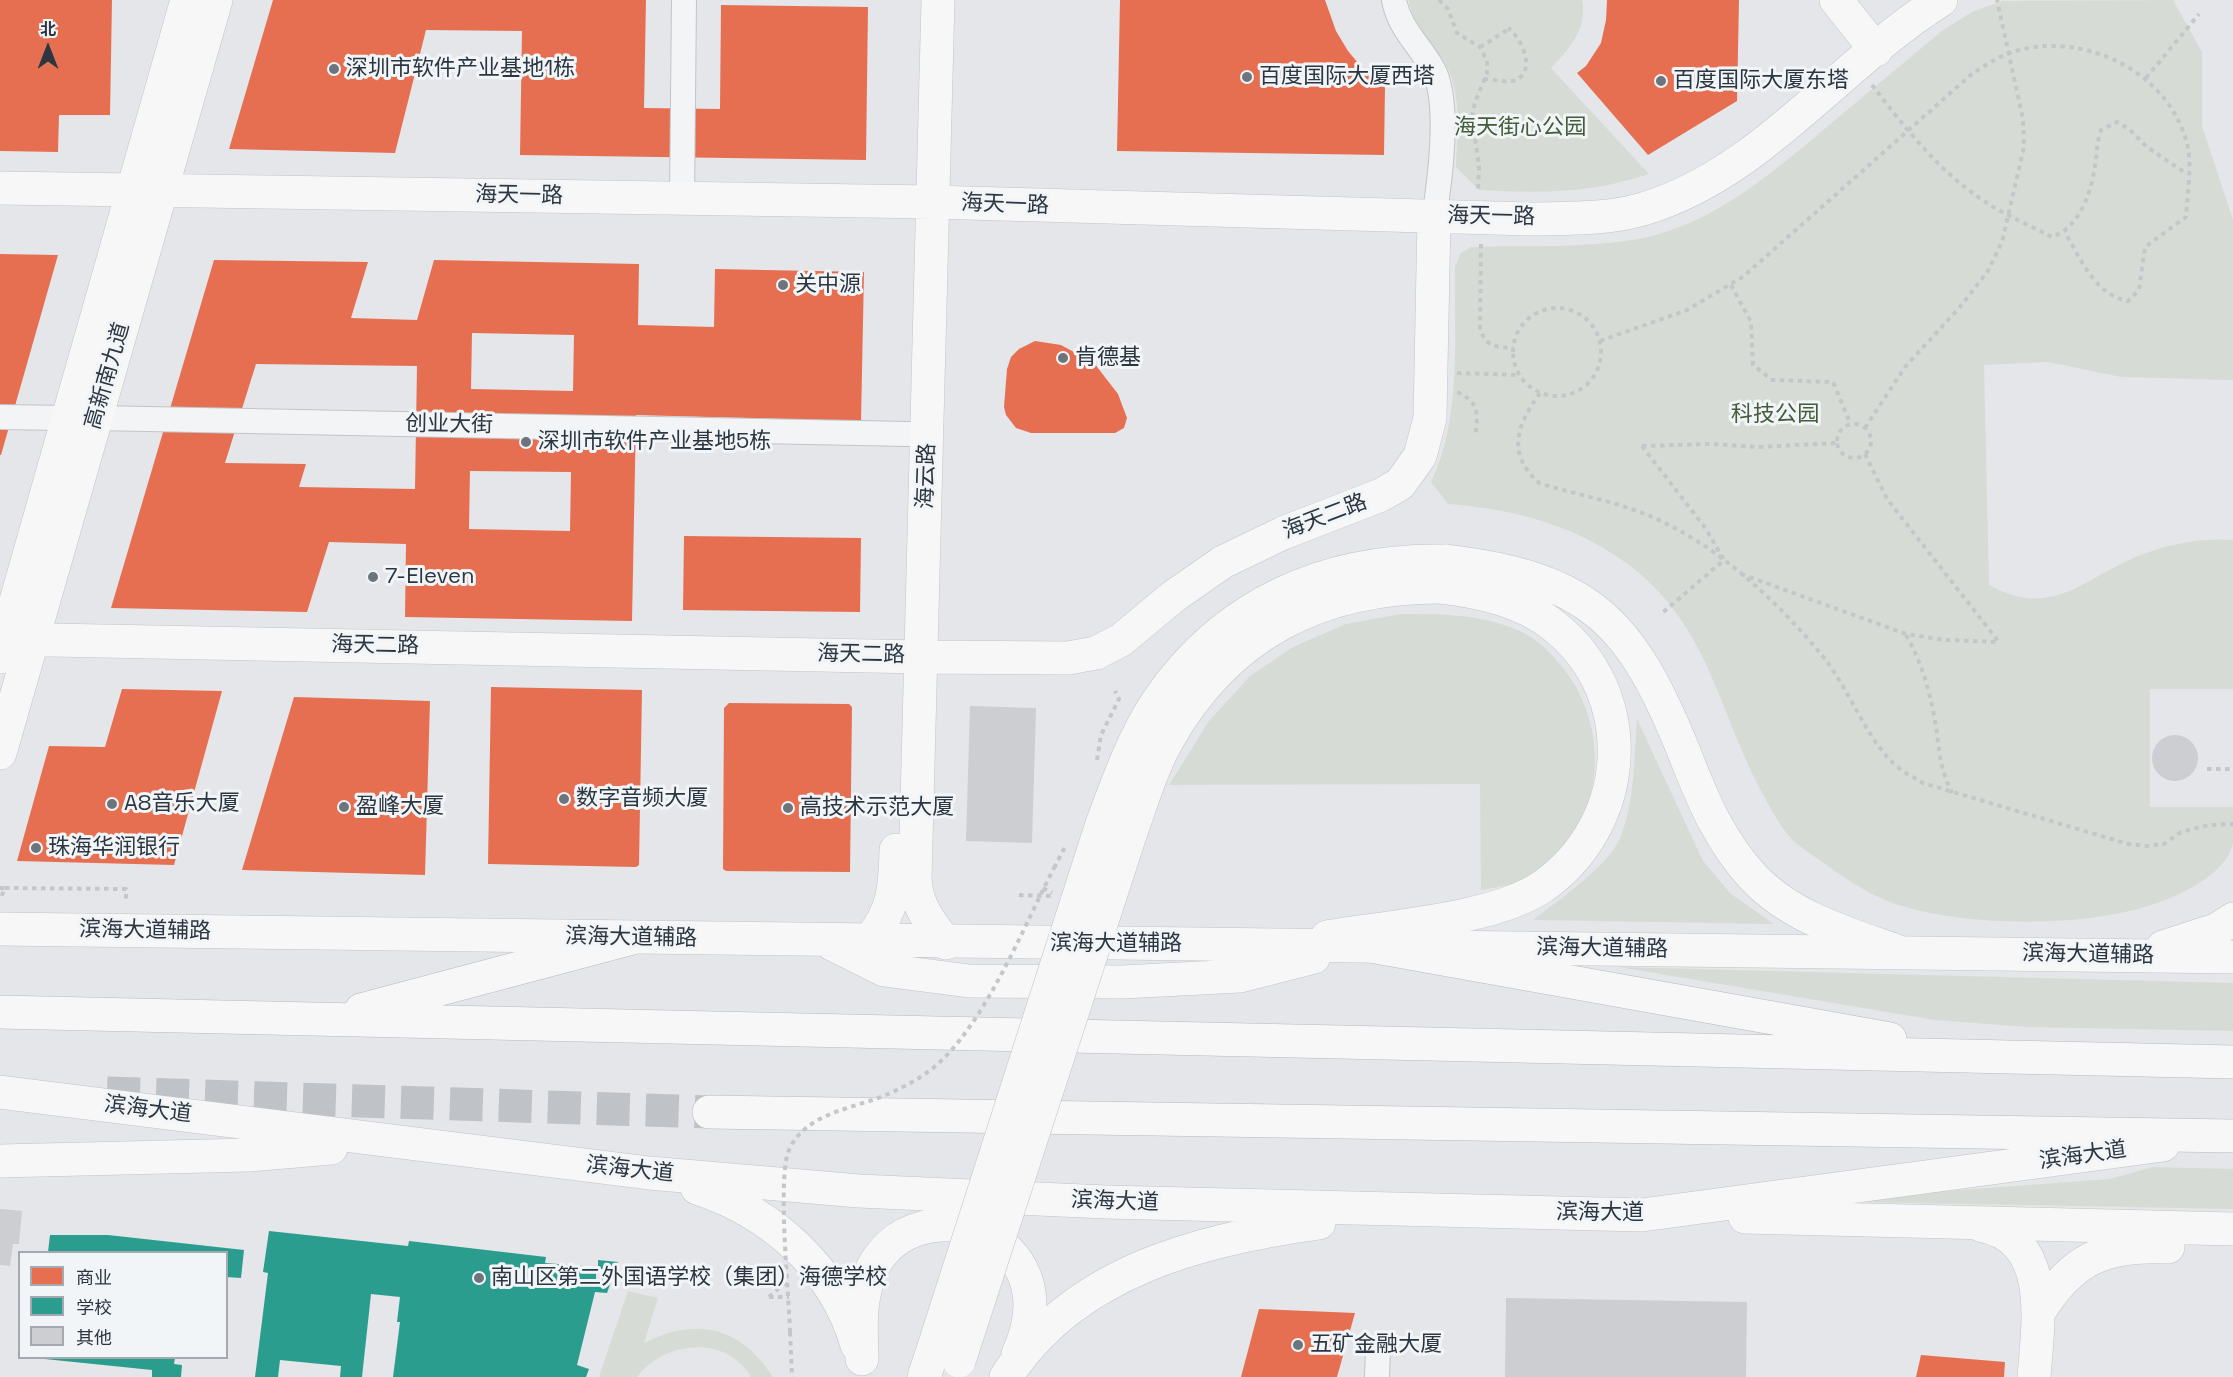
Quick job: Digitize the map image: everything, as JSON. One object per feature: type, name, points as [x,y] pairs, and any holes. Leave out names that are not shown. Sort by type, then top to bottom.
[{"type":"main road","name":"高新南九道","points":[[0,753],[9,644],[82,418],[147,190],[187,0]]},
{"type":"main road","name":"高新南九道","points":[[147,190],[216,0]]},
{"type":"main road","name":"海云路","points":[[869,941],[889,912],[895,880],[912,656],[923,202],[919,0]]},
{"type":"main road","name":"海云路","points":[[938,0],[909,434],[915,890],[922,909],[946,943]]},
{"type":"main road","points":[[1836,0],[1872,65]]},
{"type":"main road","name":"海天一路","points":[[0,188],[923,202],[1434,217],[1582,218],[1640,210],[1670,200],[1728,168],[1872,65],[1941,0]]},
{"type":"main road","name":"海天二路","points":[[9,644],[1068,658],[1096,653],[1121,639],[1174,596],[1222,562],[1283,532],[1381,495],[1400,484],[1420,456],[1430,418],[1434,217]]},
{"type":"main road","points":[[942,1367],[1152,775],[1180,720],[1200,692],[1241,650],[1293,617],[1353,595],[1442,574],[1520,573],[1579,598],[1604,617],[1623,636],[1649,674],[1664,701],[1707,808],[1726,843],[1742,864],[1771,893],[1792,908],[1852,935],[1899,951]]},
{"type":"main road","points":[[1280,945],[1475,912],[1520,898],[1561,872],[1582,848],[1602,814],[1615,771],[1615,747],[1607,704],[1586,661],[1572,642],[1531,611],[1506,600],[1471,591],[1442,574]]},
{"type":"main road","points":[[2107,956],[2191,940],[2216,930],[2233,919]]},
{"type":"main road","name":"滨海大道辅路","points":[[0,929],[946,943],[1899,951],[2233,957]]},
{"type":"main road","points":[[324,1020],[632,938]]},
{"type":"main road","points":[[827,941],[884,970],[992,981],[1122,982],[1240,976],[1366,947],[2001,1058]]},
{"type":"main road","points":[[0,1012],[2233,1062]]},
{"type":"main road","name":"滨海大道","points":[[0,1092],[650,1173],[859,1191],[993,1198],[1642,1215],[2231,1136]]},
{"type":"main road","name":"滨海大道","points":[[709,1112],[2231,1136]]},
{"type":"main road","points":[[0,1161],[249,1155],[399,1143]]},
{"type":"main road","points":[[650,1173],[740,1204],[785,1236],[813,1264],[838,1300],[864,1368]]},
{"type":"main road","points":[[1007,1375],[1041,1332],[1076,1304],[1117,1278],[1166,1256],[1220,1240],[1269,1230],[1419,1209]]},
{"type":"main road","points":[[1642,1215],[2233,1228]]},
{"type":"main road","points":[[1970,1222],[2001,1232],[2025,1254],[2033,1270],[2039,1312],[2034,1377]]},
{"type":"main road","points":[[864,1368],[864,1298],[873,1268],[883,1253],[909,1233],[927,1227],[945,1226],[984,1234],[1000,1242],[1013,1254],[1027,1278],[1030,1294],[1028,1328],[1007,1375]]},
{"type":"main road","points":[[2039,1312],[2052,1290],[2068,1272],[2091,1258],[2139,1246],[2233,1249]]},
{"type":"street","points":[[682,199],[684,0]]},
{"type":"street","points":[[1394,0],[1403,27],[1429,62],[1439,86],[1441,104],[1439,182],[1434,217]]},
{"type":"street","name":"创业大街","points":[[0,417],[909,434]]},
{"type":"street","points":[[1377,1377],[1378,1348]]},
{"type":"path","points":[[1439,0],[1448,9],[1458,33],[1480,48],[1488,68],[1472,117],[1479,166],[1478,198]]},
{"type":"path","points":[[1865,428],[1905,367],[1960,307],[1988,271],[2002,242],[2024,147],[2023,119],[1997,0]]},
{"type":"path","points":[[2146,78],[2199,14]]},
{"type":"path","points":[[1480,48],[1509,28],[1518,36],[1524,50],[1525,66],[1522,75],[1515,81],[1484,79]]},
{"type":"path","points":[[1600,341],[1687,310],[1731,285],[1973,73],[2010,52],[2037,47],[2067,47],[2116,60],[2146,78],[2164,97],[2177,118],[2188,149],[2186,217],[2145,247],[2139,290],[2128,301],[2115,299],[2094,281],[2065,232]]},
{"type":"path","points":[[1872,65],[1906,130],[1954,178],[1987,203],[2052,237],[2065,232],[2080,214],[2094,172],[2095,145],[2101,130],[2116,122],[2129,129],[2147,147],[2187,174]]},
{"type":"path","points":[[1481,240],[1480,329],[1484,340],[1492,346],[1513,348]]},
{"type":"path","points":[[1731,285],[1751,322],[1753,365],[1772,380],[1833,382],[1850,423],[1865,428],[1871,441],[1865,454]]},
{"type":"path","points":[[1561,308],[1586,318],[1595,328],[1600,341],[1601,355],[1598,369],[1586,386],[1568,395],[1553,396],[1540,393],[1519,375],[1514,362],[1513,348],[1524,324],[1547,309],[1561,308]]},
{"type":"path","points":[[1456,373],[1456,393],[1465,394],[1475,407],[1478,417],[1475,436]]},
{"type":"path","points":[[1471,374],[1519,375]]},
{"type":"path","points":[[1540,393],[1527,411],[1518,435],[1519,455],[1525,470],[1539,483],[1651,516],[1695,540],[1724,560],[1790,620],[1821,654],[1857,708],[1876,743],[1894,764],[1923,783],[1953,794],[2128,844],[2148,846],[2164,844],[2181,832],[2209,825],[2233,824]]},
{"type":"path","points":[[1850,423],[1838,433],[1836,443],[1841,453],[1850,458],[1865,454]]},
{"type":"path","points":[[1724,560],[1706,529],[1642,446],[1710,444],[1758,447],[1836,443]]},
{"type":"path","points":[[1740,574],[1906,634],[1945,640],[1999,642],[1907,528],[1887,499],[1865,454]]},
{"type":"path","points":[[1660,615],[1724,560]]},
{"type":"path","points":[[1906,634],[1922,663],[1934,717],[1941,771],[1953,794]]},
{"type":"path","points":[[2207,769],[2233,769]]},
{"type":"path","points":[[792,1377],[784,1168],[793,1142],[801,1132],[820,1118],[887,1095],[916,1080],[930,1071],[956,1045],[978,1015],[1054,868]]},
{"type":"path","points":[[0,900],[3,888],[126,889],[126,902]]},
{"type":"path","points":[[1019,896],[1058,896]]},
{"type":"path","points":[[787,1281],[769,1297],[789,1297]]},
{"type":"green space","name":"海天街心公园","points":[[1409,0],[1582,0],[1582,20],[1576,38],[1551,68],[1649,174],[1627,181],[1565,191],[1479,190],[1456,167],[1458,118],[1452,81],[1443,60],[1415,19]]},
{"type":"green space","name":"科技公园","points":[[2173,0],[2202,52],[2202,126],[2233,220],[2233,380],[2121,377],[2048,362],[1984,365],[1989,585],[2009,594],[2028,598],[2044,598],[2075,588],[2137,556],[2164,547],[2192,541],[2233,540],[2233,689],[2150,689],[2150,807],[2233,807],[2233,843],[2229,855],[2221,865],[2198,884],[2159,902],[2120,913],[2088,918],[2019,922],[1950,916],[1890,902],[1863,889],[1792,840],[1770,807],[1749,765],[1697,646],[1680,618],[1659,592],[1633,568],[1591,541],[1545,522],[1498,510],[1448,504],[1431,482],[1448,431],[1452,404],[1455,266],[1461,253],[1471,247],[1600,244],[1643,238],[1695,221],[1742,194],[1764,178],[1943,30],[1972,12],[2002,1]]},
{"type":"green space","points":[[1401,614],[1465,616],[1511,627],[1531,637],[1546,649],[1563,668],[1578,691],[1588,716],[1594,742],[1595,769],[1591,795],[1582,821],[1568,844],[1549,865],[1534,876],[1508,885],[1481,890],[1480,784],[1169,785],[1209,721],[1250,676],[1293,647],[1346,624]]},
{"type":"green space","points":[[1637,719],[1703,861],[1731,894],[1774,924],[1533,920],[1594,872],[1614,849],[1620,838],[1629,810]]},
{"type":"green space","points":[[1619,967],[2233,983],[2233,1031],[2027,1027],[1935,1020]]},
{"type":"green space","points":[[2153,1167],[2233,1169],[2233,1209],[1811,1201],[2110,1179]]},
{"type":"green space","points":[[628,1291],[658,1298],[644,1343],[682,1330],[716,1331],[732,1337],[747,1347],[773,1377],[751,1377],[740,1363],[726,1354],[695,1347],[663,1356],[637,1377],[599,1377]]},
{"type":"building: 商业","points":[[0,0],[112,0],[110,115],[59,115],[58,152],[0,151]]},
{"type":"building: 商业","name":"深圳市软件产业基地1栋","points":[[273,0],[646,0],[644,108],[720,109],[721,5],[868,7],[866,160],[520,155],[522,31],[426,30],[395,153],[229,149]]},
{"type":"building: 商业","name":"百度国际大厦西塔","points":[[1120,0],[1325,0],[1336,31],[1348,51],[1363,69],[1385,86],[1384,155],[1117,151]]},
{"type":"building: 商业","name":"百度国际大厦东塔","points":[[1607,0],[1739,0],[1737,101],[1648,155],[1577,73],[1586,66],[1601,43]]},
{"type":"building: 商业","points":[[0,254],[58,255],[1,455],[0,455]]},
{"type":"building: 商业","name":"深圳市软件产业基地5栋","points":[[214,260],[368,262],[351,318],[417,320],[434,260],[639,264],[638,325],[714,327],[715,269],[864,272],[861,421],[636,415],[632,621],[405,617],[406,544],[329,542],[307,612],[111,608]],"holes":[[[472,333],[574,335],[573,391],[471,389]],[[256,364],[417,366],[415,489],[299,487],[306,464],[225,463]],[[470,471],[571,472],[570,531],[469,529]]]},
{"type":"building: 商业","points":[[1035,341],[1061,345],[1094,363],[1118,394],[1127,418],[1124,428],[1115,433],[1031,433],[1016,428],[1006,415],[1004,407],[1007,369],[1011,357],[1019,349]]},
{"type":"building: 商业","points":[[684,536],[861,538],[860,612],[683,610]]},
{"type":"building: 商业","name":"数字音频大厦","points":[[491,687],[642,690],[639,865],[636,867],[488,864]]},
{"type":"building: 商业","name":"A8音乐大厦","points":[[122,689],[222,691],[174,865],[17,861],[49,746],[105,747]]},
{"type":"building: 商业","name":"盈峰大厦","points":[[294,697],[430,701],[425,875],[242,870]]},
{"type":"building: 商业","name":"高技术示范大厦","points":[[729,703],[849,704],[852,707],[850,872],[726,871],[723,869],[724,708]]},
{"type":"building: 商业","name":"五矿金融大厦","points":[[1259,1309],[1355,1313],[1337,1377],[1241,1377]]},
{"type":"building: 商业","points":[[1921,1355],[2005,1362],[2004,1377],[1916,1377]]},
{"type":"building: 学校","points":[[269,1231],[408,1246],[409,1241],[546,1257],[545,1263],[596,1267],[596,1285],[602,1285],[602,1269],[598,1269],[598,1260],[618,1262],[607,1293],[595,1292],[577,1365],[589,1369],[586,1377],[393,1377],[400,1322],[397,1322],[400,1297],[371,1294],[362,1377],[340,1377],[341,1366],[280,1360],[278,1377],[255,1377],[268,1273],[263,1272]]},
{"type":"building: 学校","points":[[50,1235],[108,1235],[244,1250],[241,1278],[228,1277],[228,1251],[48,1251]]},
{"type":"building: 学校","points":[[45,1359],[175,1359],[174,1364],[182,1365],[181,1377],[152,1377],[152,1370]]},
{"type":"building: 其他","points":[[970,706],[1036,708],[1032,843],[966,841]]},
{"type":"building: 其他","points":[[2175,735],[2191,742],[2198,758],[2191,774],[2175,781],[2159,774],[2152,758],[2159,742]]},
{"type":"building: 其他","points":[[0,1209],[22,1211],[19,1244],[13,1244],[10,1266],[0,1265]]},
{"type":"building: 其他","points":[[1506,1298],[1747,1302],[1746,1377],[1505,1377]]},
{"type":"tunnel","points":[[107,1093],[709,1112]]},
{"type":"place","name":"深圳市软件产业基地1栋","points":[[334,69]]},
{"type":"place","name":"百度国际大厦西塔","points":[[1247,77]]},
{"type":"place","name":"百度国际大厦东塔","points":[[1661,81]]},
{"type":"place","name":"关中源","points":[[783,285]]},
{"type":"place","name":"肯德基","points":[[1063,358]]},
{"type":"place","name":"深圳市软件产业基地5栋","points":[[526,442]]},
{"type":"place","name":"7-Eleven","points":[[373,577]]},
{"type":"place","name":"数字音频大厦","points":[[564,799]]},
{"type":"place","name":"A8音乐大厦","points":[[112,804]]},
{"type":"place","name":"盈峰大厦","points":[[344,807]]},
{"type":"place","name":"高技术示范大厦","points":[[788,808]]},
{"type":"place","name":"珠海华润银行","points":[[36,848]]},
{"type":"place","name":"南山区第二外国语学校（集团）海德学校","points":[[479,1278]]},
{"type":"place","name":"五矿金融大厦","points":[[1298,1345]]}]
